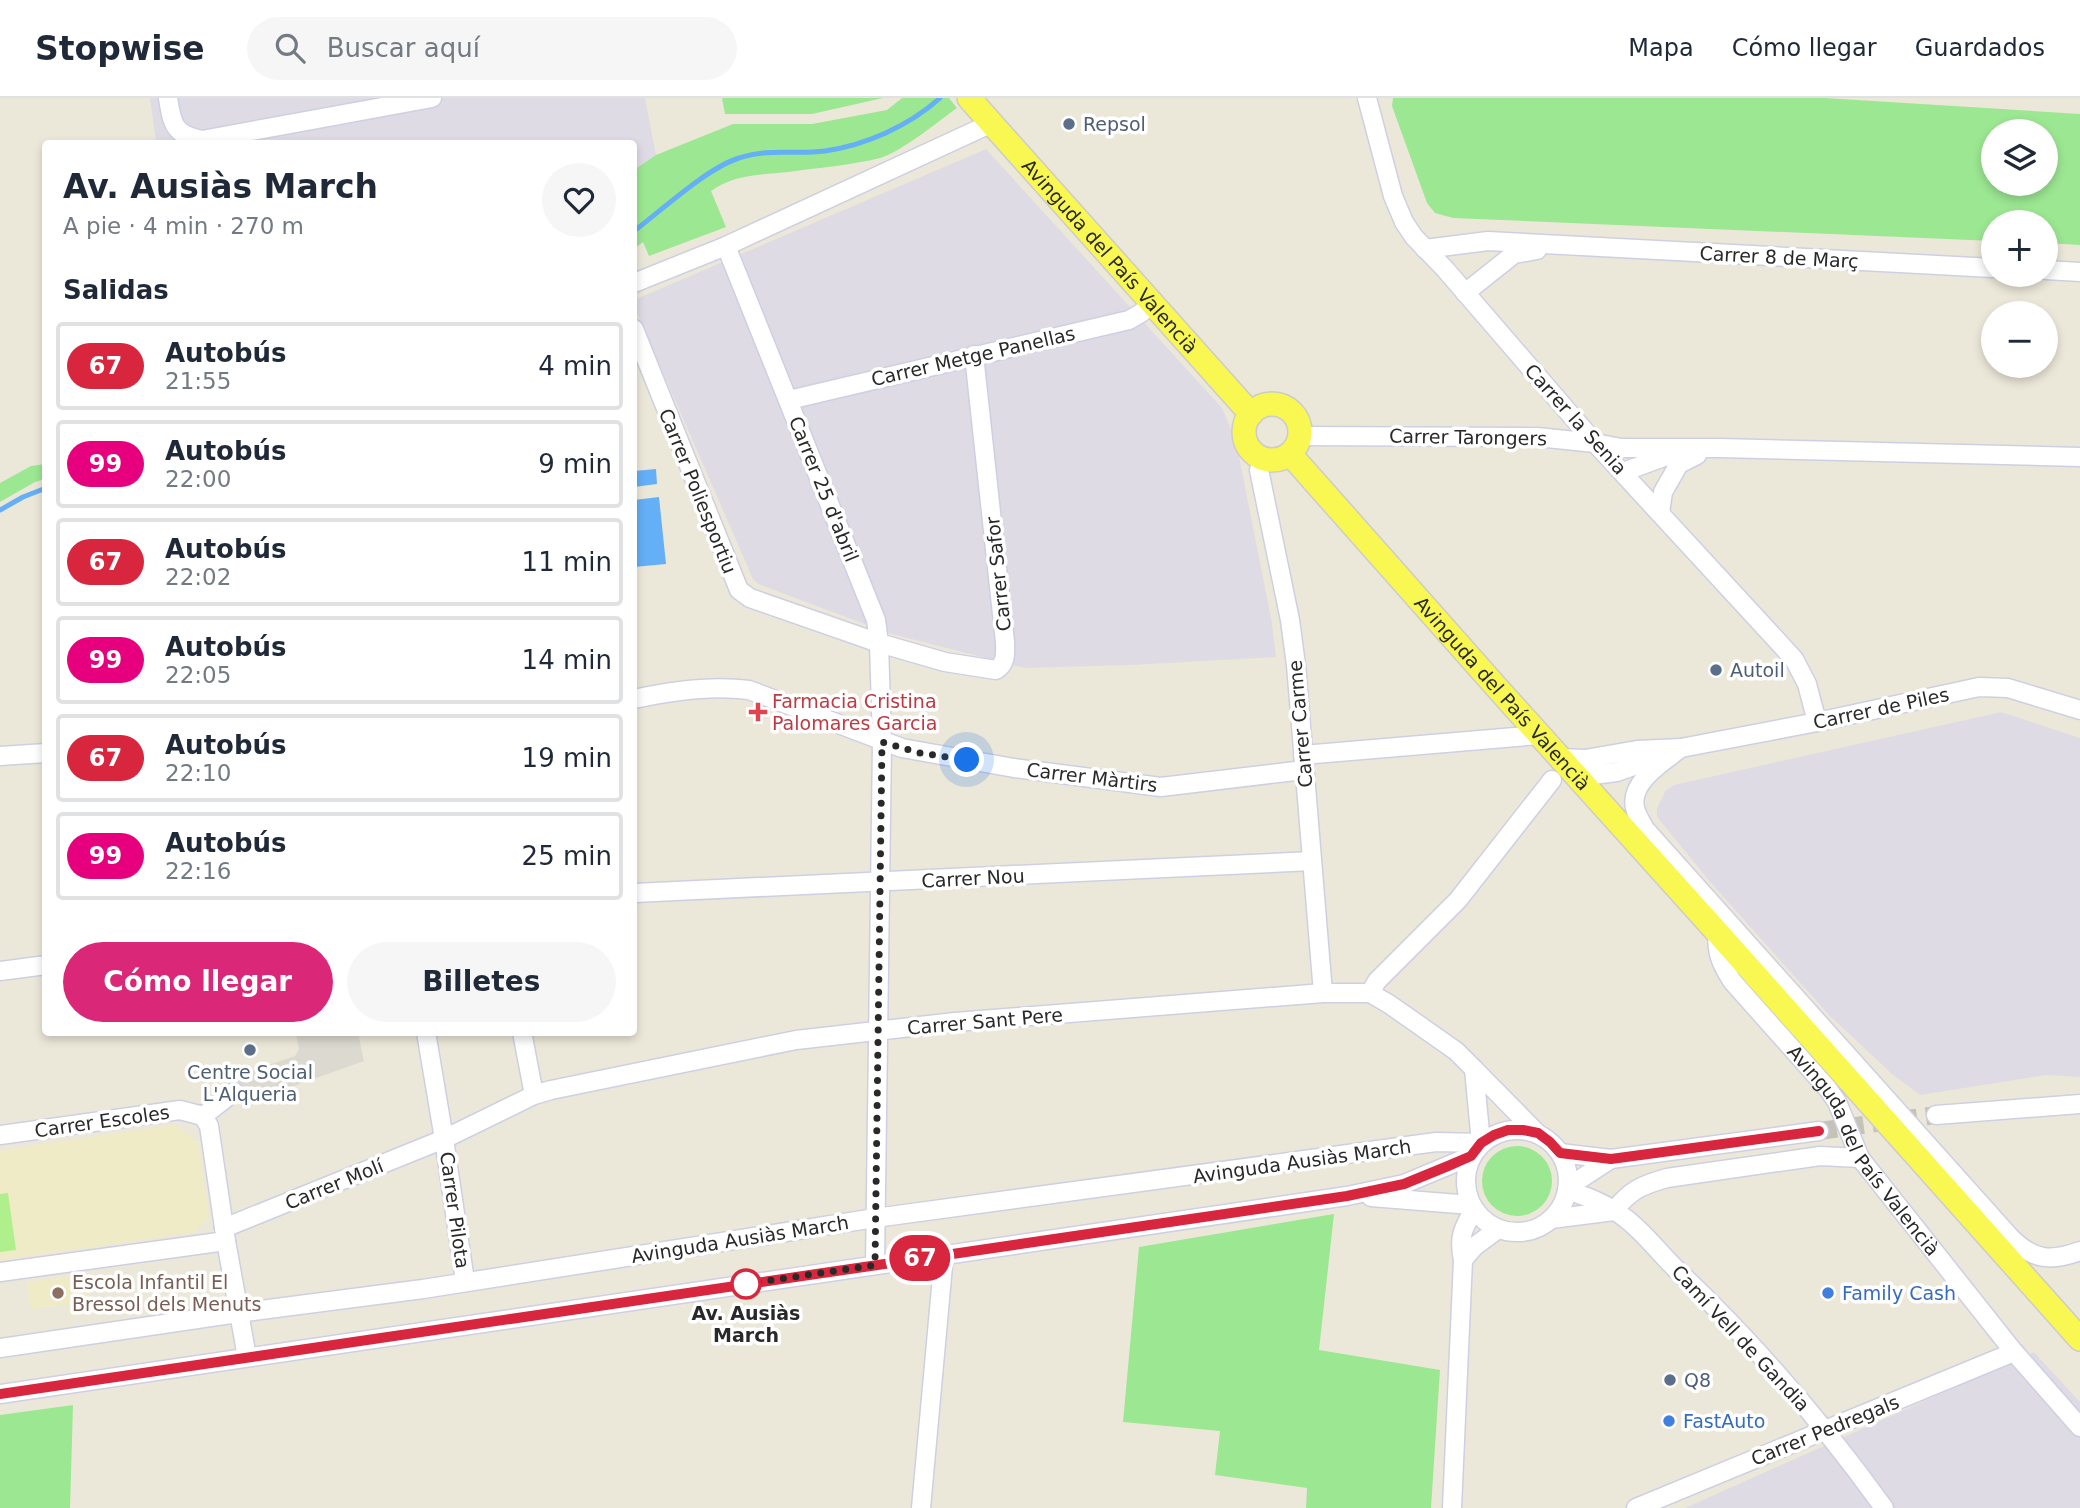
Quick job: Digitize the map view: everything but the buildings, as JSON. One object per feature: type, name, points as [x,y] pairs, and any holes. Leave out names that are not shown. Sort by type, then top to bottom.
[{"type":"main road","name":"Avinguda del País Valencià","points":[[969,98],[1251,414]]},
{"type":"main road","points":[[1264,405],[1281,406],[1297,419],[1295,445],[1276,460],[1262,458],[1249,449],[1244,438],[1244,427],[1255,410],[1264,405]]},
{"type":"main road","name":"Avinguda del País Valencià","points":[[1295,445],[1539,735],[1866,1101],[1921,1151],[2080,1339]]},
{"type":"street","points":[[168,98],[174,127],[191,138],[202,140],[432,98]]},
{"type":"street","name":"Carrer la Senia","points":[[1367,98],[1393,196],[1414,237],[1595,443],[1794,659],[1807,684],[1817,722]]},
{"type":"street","points":[[637,282],[726,246],[992,123]]},
{"type":"street","name":"Carrer 8 de Març","points":[[1425,249],[1488,241],[1981,267]]},
{"type":"street","name":"Carrer 25 d'abril","points":[[726,246],[876,620],[882,742],[875,1265]]},
{"type":"street","name":"Carrer 8 de Març","points":[[1465,293],[1514,254],[1564,246]]},
{"type":"street","points":[[2058,271],[2080,272]]},
{"type":"street","name":"Carrer Metge Panellas","points":[[789,400],[1129,320],[1153,303]]},
{"type":"street","name":"Carrer Poliesportiu","points":[[637,336],[739,590],[750,598],[879,643]]},
{"type":"street","name":"Carrer Safor","points":[[879,643],[945,662],[996,670],[1002,666],[1006,657],[974,355]]},
{"type":"street","name":"Carrer Tarongers","points":[[1295,445],[1537,437],[1621,448],[2080,457]]},
{"type":"street","name":"Carrer Tarongers","points":[[1623,472],[1664,457],[1720,448]]},
{"type":"street","name":"Carrer Tarongers","points":[[1660,513],[1664,492],[1679,464],[1703,452],[1720,448]]},
{"type":"street","name":"Carrer Carme","points":[[1262,458],[1259,470],[1291,632],[1323,993]]},
{"type":"street","name":"Carrer de Piles","points":[[1560,758],[1585,759],[1637,750],[1681,748],[1987,687],[2008,688],[2080,710]]},
{"type":"street","name":"Carrer Màrtirs","points":[[637,698],[655,694],[727,688],[749,690],[902,748],[934,755],[1161,787],[1304,763],[1539,735]]},
{"type":"street","name":"Carrer de Piles","points":[[1577,777],[1618,772],[1681,748]]},
{"type":"street","name":"Avinguda del País Valencià","points":[[1681,748],[1659,764],[1636,790],[1635,808],[1642,823],[1863,1073],[1921,1151]]},
{"type":"street","points":[[0,756],[42,753]]},
{"type":"street","points":[[1474,1069],[1476,1150],[1466,1168],[1466,1193],[1480,1217],[1498,1229],[1512,1232],[1539,1227],[1551,1219],[1564,1201],[1568,1189],[1565,1164],[1560,1153],[1456,1051],[1370,993],[1377,981],[1458,900],[1552,780]]},
{"type":"street","name":"Carrer Nou","points":[[637,893],[1312,861]]},
{"type":"street","name":"Avinguda del País Valencià","points":[[1717,932],[1717,951],[1731,981],[1828,1089],[1837,1102],[1860,1158],[2014,1352],[2080,1427]]},
{"type":"street","points":[[0,971],[42,965]]},
{"type":"street","name":"Carrer Sant Pere","points":[[444,1139],[551,1090],[767,1044],[955,1022],[1323,993],[1370,993]]},
{"type":"street","name":"Carrer Pilota","points":[[427,1036],[465,1282]]},
{"type":"street","points":[[523,1036],[534,1096]]},
{"type":"street","name":"Avinguda del País Valencià","points":[[1863,1073],[1866,1101]]},
{"type":"street","points":[[234,1092],[203,1116],[209,1126],[247,1357]]},
{"type":"street","points":[[1936,1115],[2074,1106]]},
{"type":"street","name":"Carrer Escoles","points":[[0,1135],[180,1110],[203,1116]]},
{"type":"street","points":[[0,1394],[1347,1196],[1404,1184],[1476,1150],[1494,1135],[1508,1130],[1538,1133]]},
{"type":"street","points":[[1560,1153],[1611,1159],[1819,1131]]},
{"type":"street","name":"Carrer Molí","points":[[0,1272],[225,1235],[444,1139]]},
{"type":"street","name":"Avinguda Ausiàs March","points":[[0,1348],[423,1289],[875,1218],[1436,1142],[1476,1150]]},
{"type":"street","points":[[1921,1151],[2023,1250],[2042,1257],[2059,1258],[2080,1251]]},
{"type":"street","points":[[1551,1219],[1614,1211],[1629,1193],[1667,1178],[1820,1156],[1860,1158]]},
{"type":"street","points":[[1568,1189],[1611,1159]]},
{"type":"street","name":"Camí Vell de Gandia","points":[[1568,1189],[1596,1200],[1626,1219],[1699,1290],[1784,1380],[1826,1430],[1884,1508]]},
{"type":"street","points":[[1347,1196],[1472,1207]]},
{"type":"street","points":[[1452,1508],[1463,1260],[1460,1245],[1461,1233],[1472,1207]]},
{"type":"street","points":[[1463,1260],[1475,1246],[1498,1229]]},
{"type":"street","points":[[921,1508],[944,1255]]},
{"type":"street","name":"Carrer Pedregals","points":[[1636,1508],[2014,1352]]},
{"type":"shaded area","points":[[150,98],[645,98],[656,155],[637,168],[637,140],[156,140]]},
{"type":"shaded area","points":[[986,149],[1222,408],[1236,441],[1272,623],[1276,657],[1025,668],[888,633],[758,584],[753,579],[637,313],[637,299]]},
{"type":"shaded area","points":[[2001,712],[2080,738],[2080,1077],[2046,1075],[1920,1095],[1892,1074],[1830,1016],[1711,883],[1657,817],[1657,808],[1666,790],[1674,785]]},
{"type":"shaded area","points":[[297,1036],[359,1036],[364,1061],[240,1105],[228,1079],[295,1056],[299,1049]]},
{"type":"shaded area","points":[[174,1125],[198,1142],[209,1217],[195,1232],[0,1260],[0,1151]]},
{"type":"shaded area","name":"Escola Infantil El Bressol dels Menuts","points":[[86,1274],[91,1313],[71,1316],[68,1304],[31,1309],[27,1282]]},
{"type":"shaded area","points":[[2034,1352],[2080,1402],[2080,1508],[1685,1508]]},
{"type":"green space","points":[[722,98],[883,98],[812,114],[725,114]]},
{"type":"green space","points":[[902,98],[949,98],[957,108],[909,143],[880,158],[729,181],[711,191],[726,227],[649,256],[643,242],[637,247],[637,168],[656,155],[733,124],[812,124],[887,110]]},
{"type":"green space","points":[[1393,98],[1825,98],[2080,114],[2080,245],[2058,244],[2058,210],[1981,210],[1981,240],[1453,218],[1435,213],[1427,203],[1392,106]]},
{"type":"green space","points":[[42,464],[42,480],[0,502],[0,483],[31,466]]},
{"type":"green space","points":[[1517,1146],[1542,1156],[1552,1181],[1542,1206],[1517,1216],[1492,1206],[1482,1181],[1492,1156]]},
{"type":"green space","points":[[8,1193],[16,1250],[0,1252],[0,1194]]},
{"type":"green space","points":[[1334,1214],[1319,1350],[1440,1370],[1431,1508],[1306,1508],[1307,1488],[1215,1475],[1220,1431],[1123,1422],[1139,1247]]},
{"type":"green space","points":[[73,1405],[70,1508],[0,1508],[0,1415]]},
{"type":"water","points":[[656,469],[657,484],[637,487],[637,471]]},
{"type":"water","points":[[659,497],[666,564],[637,567],[637,500]]},
{"type":"waterway","points":[[637,229],[699,180],[726,163],[761,153],[825,151],[856,144],[901,125],[940,98]]},
{"type":"waterway","points":[[0,510],[42,490]]},
{"type":"tunnel","points":[[1819,1131],[1936,1115]]},
{"type":"bus line","name":"67","points":[[0,1394],[1347,1196],[1404,1184],[1448,1166],[1471,1156],[1481,1143],[1508,1130],[1538,1133],[1560,1153],[1611,1159],[1819,1131]]},
{"type":"place","name":"Repsol","points":[[1069,124]]},
{"type":"place","name":"Autoil","points":[[1716,670]]},
{"type":"place","name":"Farmacia Cristina Palomares Garcia","points":[[758,712]]},
{"type":"place","name":"Centre Social L'Alqueria","points":[[250,1050]]},
{"type":"place","name":"Av. Ausiàs March","points":[[746,1284]]},
{"type":"place","name":"Escola Infantil El Bressol dels Menuts","points":[[58,1293]]},
{"type":"place","name":"Family Cash","points":[[1828,1293]]},
{"type":"place","name":"Q8","points":[[1670,1380]]},
{"type":"place","name":"FastAuto","points":[[1669,1421]]},
{"type":"route","points":[[746,1284],[875,1265],[882,742],[920,753],[967,760]]}]
